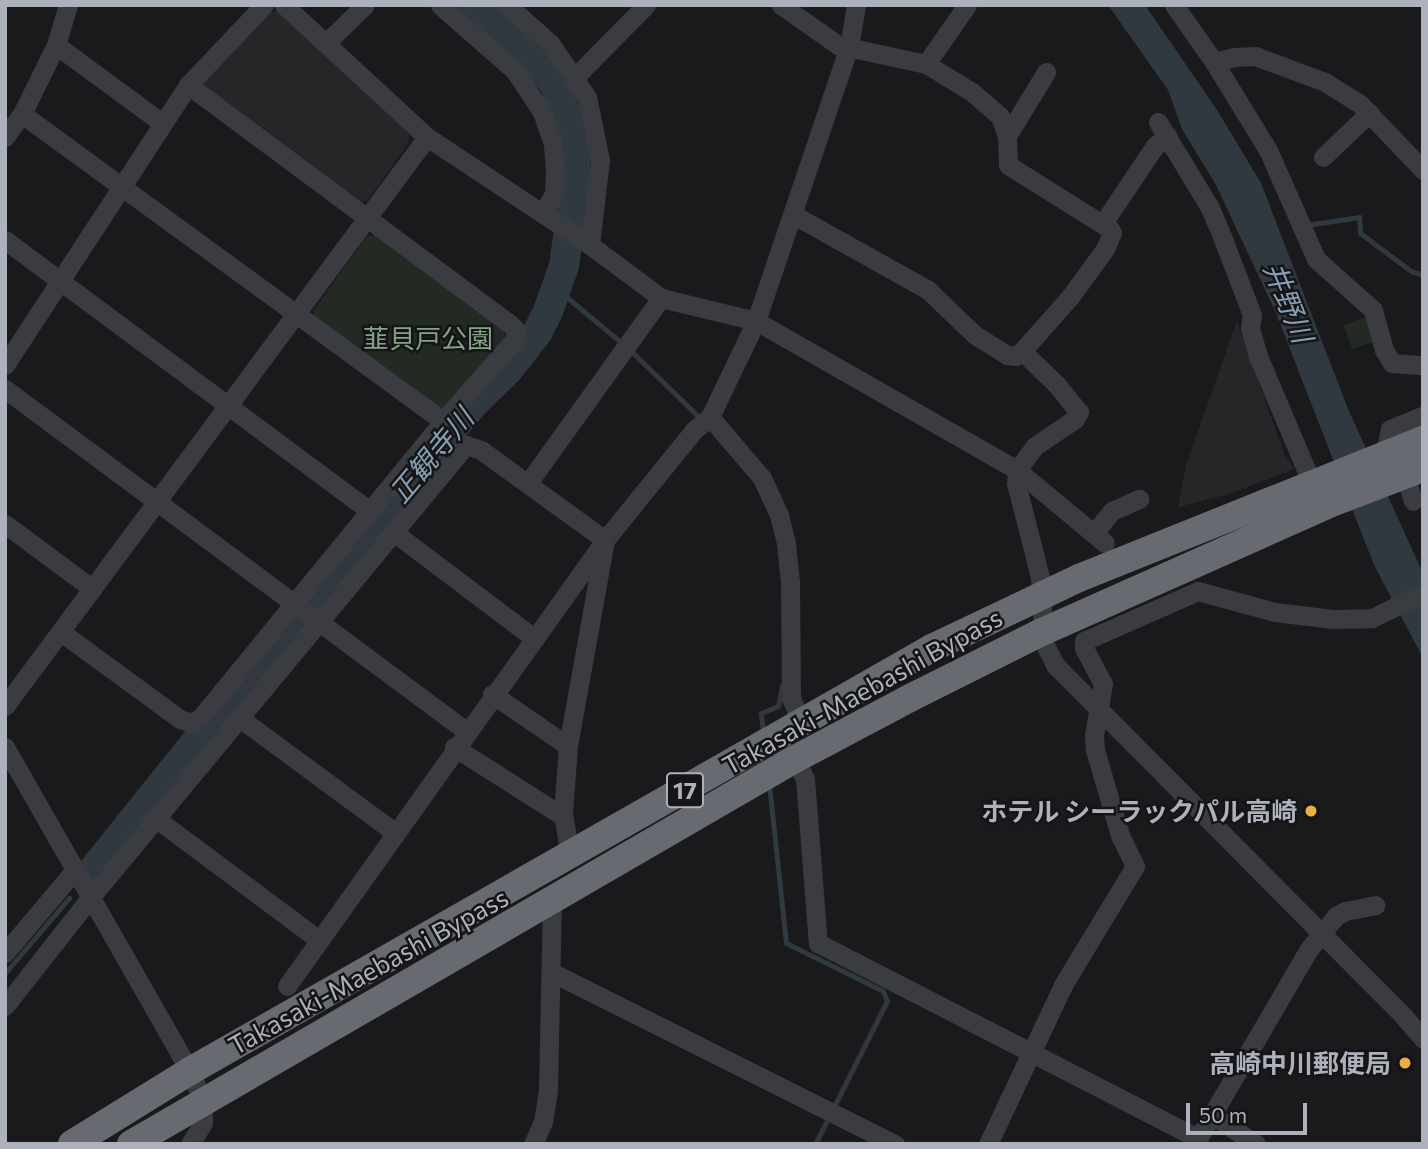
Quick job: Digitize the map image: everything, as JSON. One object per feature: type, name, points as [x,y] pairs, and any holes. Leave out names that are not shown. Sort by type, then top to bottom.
[{"type":"highway","name":"Takasaki-Maebashi Bypass","points":[[72,1144],[190,1071],[570,857],[932,648],[1041,595],[1320,489],[1404,475],[1423,440]]},
{"type":"highway","name":"Takasaki-Maebashi Bypass","points":[[131,1144],[794,759],[1320,489]]},
{"type":"street","points":[[5,137],[22,114],[56,45],[68,5]]},
{"type":"street","points":[[5,365],[188,85],[264,5]]},
{"type":"street","points":[[285,5],[427,136],[585,242],[662,298],[756,321],[1017,470],[1099,538],[1112,511],[1139,499]]},
{"type":"street","points":[[326,43],[365,5]]},
{"type":"street","points":[[440,5],[508,64],[542,112],[553,144],[555,172],[554,194],[548,218]]},
{"type":"street","points":[[507,5],[550,43],[575,77],[593,118],[600,160],[585,242]]},
{"type":"street","points":[[575,77],[646,5]]},
{"type":"street","points":[[781,5],[838,46],[926,64],[972,92],[1000,116],[1007,136],[1008,165],[1103,223],[1112,233],[1105,249],[1070,297],[1016,356],[1007,355],[975,335],[928,290],[794,215]]},
{"type":"street","points":[[286,986],[454,747],[605,540],[705,421],[756,321],[849,47],[856,5]]},
{"type":"street","points":[[926,64],[967,5]]},
{"type":"street","points":[[1174,5],[1214,62],[1268,150],[1315,259],[1373,310],[1386,357],[1392,363],[1423,365]]},
{"type":"street","points":[[56,45],[162,123]]},
{"type":"street","points":[[1214,62],[1234,57],[1255,57],[1292,67],[1345,93],[1369,113],[1423,170]]},
{"type":"street","points":[[1007,136],[1046,72]]},
{"type":"street","points":[[61,632],[180,719],[192,723],[201,718],[296,605],[443,421],[515,339],[516,330],[188,85]]},
{"type":"street","points":[[1323,157],[1369,113]]},
{"type":"street","points":[[22,114],[443,421]]},
{"type":"street","points":[[1103,223],[1155,146],[1162,129],[1210,208],[1252,315],[1250,328],[1258,356],[1320,489]]},
{"type":"street","points":[[5,706],[427,136]]},
{"type":"street","points":[[5,240],[370,511]]},
{"type":"street","points":[[528,483],[662,298]]},
{"type":"street","points":[[1022,351],[1079,412],[1075,419],[1035,446],[1017,470],[1016,483],[1040,577],[1042,632],[1055,665],[1405,1017],[1423,1039]]},
{"type":"street","points":[[5,389],[466,731]]},
{"type":"street","points":[[1404,475],[1390,429],[1423,416]]},
{"type":"street","points":[[705,421],[762,478],[779,515],[786,544],[790,582],[791,698],[801,722]]},
{"type":"street","points":[[5,1006],[90,898],[241,719],[318,620],[396,534],[466,445],[481,450],[605,540]]},
{"type":"street","points":[[5,524],[93,589]]},
{"type":"street","points":[[396,534],[534,638]]},
{"type":"street","points":[[570,857],[564,817],[568,746],[605,540]]},
{"type":"street","points":[[988,1144],[1063,985],[1135,866],[1120,835],[1095,750],[1094,735],[1103,684],[1084,648],[1084,641],[1133,616],[1198,591],[1275,612],[1308,617],[1359,619],[1378,615],[1423,593]]},
{"type":"street","points":[[492,694],[568,746]]},
{"type":"street","points":[[241,719],[394,832]]},
{"type":"street","points":[[5,747],[190,1071],[203,1101],[203,1123],[190,1144]]},
{"type":"street","points":[[454,747],[564,817]]},
{"type":"street","points":[[794,759],[805,779],[818,943],[1032,1051],[1196,1141],[1321,934],[1345,911],[1375,905]]},
{"type":"street","points":[[158,820],[319,940]]},
{"type":"street","points":[[5,953],[74,871]]},
{"type":"street","points":[[533,1144],[543,1122],[548,1089],[552,899]]},
{"type":"street","points":[[551,972],[895,1144]]},
{"type":"street","points":[[1212,1115],[1256,1144]]},
{"type":"shaded area","points":[[279,11],[410,131],[408,144],[367,201],[358,202],[206,90],[202,79],[267,12]]},
{"type":"shaded area","points":[[1237,321],[1284,453],[1294,469],[1226,495],[1178,507],[1186,465]]},
{"type":"green space","name":"韮貝戸公園","points":[[376,235],[503,327],[505,339],[447,408],[436,409],[315,320],[313,311],[367,236]]},
{"type":"green space","points":[[1371,315],[1377,341],[1352,349],[1344,325]]},
{"type":"water","name":"井野川","points":[[1108,5],[1145,5],[1217,110],[1261,183],[1348,409],[1423,573],[1423,658],[1374,565],[1276,313],[1216,185],[1182,129],[1168,90]]},
{"type":"waterway","name":"正観寺川","points":[[94,869],[294,619],[474,403],[508,370],[537,333],[548,311],[564,266],[573,200],[576,151],[571,124],[554,83],[530,54],[473,5]]},
{"type":"waterway","points":[[1306,225],[1359,217],[1360,233],[1411,271],[1423,275]]},
{"type":"waterway","points":[[557,289],[623,344]]},
{"type":"waterway","points":[[630,350],[701,419]]},
{"type":"waterway","points":[[763,733],[761,713],[778,706],[782,685]]},
{"type":"waterway","points":[[769,784],[786,943],[883,991],[887,1001],[815,1144]]},
{"type":"waterway","name":"正観寺川","points":[[5,973],[69,898]]},
{"type":"place","name":"ホテル シーラックパル高崎","points":[[1311,811]]},
{"type":"place","name":"高崎中川郵便局","points":[[1405,1063]]}]
